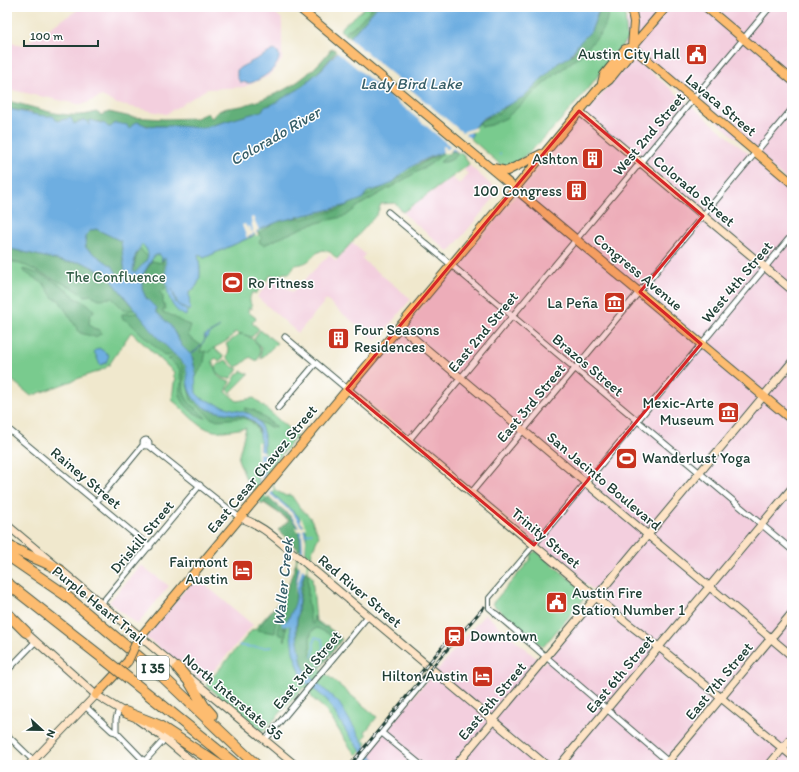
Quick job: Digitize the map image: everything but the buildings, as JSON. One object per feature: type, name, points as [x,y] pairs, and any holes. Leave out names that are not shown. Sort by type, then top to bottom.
[{"type":"highway","points":[[7,545],[46,562],[60,570]]},
{"type":"highway","name":"Purple Heart Trail","points":[[7,555],[64,594],[152,668],[184,695],[256,765]]},
{"type":"highway","name":"I 35","points":[[7,583],[236,765]]},
{"type":"highway","points":[[7,613],[26,632]]},
{"type":"highway","points":[[178,668],[189,681],[204,706],[237,748]]},
{"type":"highway","points":[[122,711],[162,728],[219,765]]},
{"type":"main road","name":"Congress Avenue","points":[[298,7],[792,420]]},
{"type":"main road","points":[[630,7],[634,22],[632,47]]},
{"type":"main road","name":"East Cesar Chavez Street","points":[[33,763],[128,660],[139,639],[579,112],[602,83],[604,75],[625,48],[632,47],[666,7]]},
{"type":"main road","points":[[706,7],[792,80]]},
{"type":"main road","name":"Lavaca Street","points":[[632,47],[792,183]]},
{"type":"main road","name":"Colorado Street","points":[[579,112],[792,290]]},
{"type":"main road","points":[[487,165],[507,171],[545,152]]},
{"type":"main road","name":"San Jacinto Boulevard","points":[[399,326],[792,656]]},
{"type":"main road","name":"East 5th Street","points":[[456,765],[792,362]]},
{"type":"main road","name":"Trinity Street","points":[[347,389],[596,597],[792,756]]},
{"type":"main road","name":"East 6th Street","points":[[560,765],[792,488]]},
{"type":"main road","name":"Red River Street","points":[[240,518],[248,520],[266,531],[297,556],[546,765]]},
{"type":"main road","name":"North Interstate 35","points":[[7,525],[101,604],[139,639],[178,668],[294,765]]},
{"type":"main road","name":"East 7th Street","points":[[669,764],[721,698],[792,613]]},
{"type":"main road","points":[[7,618],[26,632],[96,695],[165,739],[196,765]]},
{"type":"main road","points":[[769,765],[792,737]]},
{"type":"street","name":"West 2nd Street","points":[[576,239],[770,7]]},
{"type":"street","name":"East 3rd Street","points":[[471,493],[792,109]]},
{"type":"street","name":"Brazos Street","points":[[388,212],[792,550]]},
{"type":"street","name":"West 4th Street","points":[[534,545],[792,235]]},
{"type":"street","name":"East 2nd Street","points":[[408,440],[576,239]]},
{"type":"street","name":"Trinity Street","points":[[285,337],[347,389]]},
{"type":"street","points":[[278,408],[316,363]]},
{"type":"street","name":"Rainey Street","points":[[7,428],[150,547]]},
{"type":"street","name":"Red River Street","points":[[96,502],[147,445],[240,518]]},
{"type":"street","name":"Driskill Street","points":[[101,604],[200,486]]},
{"type":"street","points":[[534,545],[489,598],[488,604],[496,614],[545,658],[669,764]]},
{"type":"street","name":"East 3rd Street","points":[[264,740],[368,616]]},
{"type":"street","points":[[7,671],[36,641]]},
{"type":"street","points":[[355,765],[433,670]]},
{"type":"street","points":[[85,706],[112,731],[116,732],[144,764],[165,739]]},
{"type":"street","points":[[116,732],[116,719],[122,711]]},
{"type":"street","points":[[382,733],[421,765]]},
{"type":"street","points":[[7,735],[33,763]]},
{"type":"highlighted area","points":[[579,111],[703,216],[640,292],[701,344],[534,545],[347,389]]},
{"type":"shaded area","points":[[82,7],[268,7],[282,19],[282,60],[269,76],[244,87],[207,89],[166,114],[117,104],[102,96],[82,105],[7,89],[7,42],[23,45]]},
{"type":"shaded area","points":[[640,7],[792,7],[792,185],[624,44],[616,31]]},
{"type":"shaded area","points":[[633,57],[792,190],[792,765],[357,765],[437,668],[438,669],[485,614],[543,664],[599,595],[353,389]]},
{"type":"shaded area","points":[[469,165],[499,192],[449,252],[403,213],[452,178],[460,184],[468,174],[464,170]]},
{"type":"shaded area","points":[[352,243],[365,254],[362,259],[411,299],[376,341],[326,300],[298,333],[257,297],[270,281],[275,279],[292,292],[329,255],[336,261]]},
{"type":"shaded area","points":[[141,565],[169,586],[137,625],[109,602]]},
{"type":"shaded area","points":[[196,577],[253,625],[204,682],[145,637]]},
{"type":"green space","points":[[365,7],[380,7],[350,38],[340,30]]},
{"type":"green space","points":[[373,7],[377,7],[350,38],[344,33],[356,25]]},
{"type":"green space","points":[[600,7],[621,7],[625,16],[627,39],[568,112],[548,133],[530,151],[515,163],[503,167],[471,139],[470,136],[473,130],[482,120],[512,103],[556,70],[585,39],[591,30]]},
{"type":"green space","points":[[601,7],[610,7],[606,22],[600,34],[582,54],[546,82],[506,118],[491,125],[481,127],[480,121],[499,113],[512,102],[523,97],[558,63],[573,54],[579,43],[591,31]]},
{"type":"green space","points":[[332,48],[336,51],[322,68],[314,77],[295,92],[264,107],[262,111],[203,128],[143,125],[129,129],[107,127],[100,122],[90,121],[89,125],[83,120],[74,124],[65,119],[57,121],[36,116],[31,112],[7,109],[7,101],[51,112],[74,115],[85,115],[96,112],[101,115],[109,112],[131,117],[164,119],[196,118],[207,113],[212,118],[223,109],[256,101],[291,86],[314,69]]},
{"type":"green space","name":"The Confluence","points":[[452,147],[463,155],[469,164],[466,167],[403,212],[395,203],[381,204],[377,214],[337,259],[330,252],[323,250],[315,254],[309,261],[295,265],[290,273],[283,273],[278,278],[271,275],[255,294],[253,292],[250,297],[252,309],[249,307],[248,312],[256,318],[252,323],[259,329],[252,337],[235,332],[230,339],[215,347],[207,353],[214,348],[224,357],[219,361],[216,358],[212,361],[219,377],[230,381],[226,392],[237,401],[254,398],[297,436],[268,471],[275,490],[286,496],[291,495],[300,508],[310,517],[319,536],[313,549],[307,572],[312,577],[316,620],[342,639],[320,669],[377,717],[365,732],[367,735],[363,739],[368,743],[357,755],[351,749],[327,714],[328,712],[312,698],[310,693],[304,687],[264,731],[259,730],[206,685],[253,629],[254,630],[287,593],[296,563],[298,549],[280,532],[289,520],[264,503],[262,505],[254,488],[251,492],[238,459],[246,428],[214,431],[196,422],[172,400],[174,383],[176,379],[173,376],[175,373],[131,332],[109,365],[104,369],[31,396],[7,376],[7,248],[157,226],[166,255],[172,291],[172,289],[189,293],[194,289],[199,281],[200,271],[198,254],[204,258],[253,236],[261,229],[280,221],[336,209],[362,199],[367,192],[395,179],[408,169]]},
{"type":"green space","points":[[455,151],[459,153],[453,159],[446,162],[440,162],[450,152]]},
{"type":"green space","points":[[443,154],[429,165],[360,205],[346,216],[309,225],[264,245],[259,241],[262,238],[257,234],[277,222],[287,219],[302,219],[338,210],[393,182],[427,160]]},
{"type":"green space","points":[[96,229],[121,241],[125,274],[122,277],[118,276],[113,267],[86,249],[85,242],[87,234]]},
{"type":"green space","points":[[7,248],[66,262],[82,262],[109,277],[135,310],[125,311],[112,298],[99,299],[91,295],[85,296],[73,288],[26,266],[7,260]]},
{"type":"green space","points":[[141,250],[148,257],[141,269],[135,273],[133,271],[137,253]]},
{"type":"green space","points":[[163,259],[165,290],[159,291],[163,296],[163,303],[166,309],[163,310],[163,313],[167,313],[183,323],[191,325],[188,336],[202,346],[200,352],[206,351],[204,362],[196,377],[193,358],[182,346],[175,333],[156,312],[156,308],[145,296],[143,290],[142,280],[152,261],[161,263]]},
{"type":"green space","points":[[23,269],[37,273],[60,284],[76,299],[89,305],[94,311],[90,316],[89,324],[93,328],[100,330],[101,334],[95,337],[80,333],[59,300],[53,298],[44,284],[23,271]]},
{"type":"green space","points":[[138,313],[157,336],[176,355],[165,356],[130,323],[122,318],[122,314]]},
{"type":"green space","points":[[260,330],[277,343],[261,359],[261,348],[254,339]]},
{"type":"green space","points":[[240,334],[253,340],[259,347],[260,351],[257,361],[250,357],[236,367],[227,358],[229,350],[226,344]]},
{"type":"green space","points":[[174,357],[183,365],[184,390],[187,399],[206,418],[194,413],[184,404],[180,393],[180,386],[183,380],[180,378],[181,370],[168,359]]},
{"type":"green space","points":[[226,360],[233,367],[238,369],[231,378],[221,377],[215,369],[217,365]]},
{"type":"green space","points":[[242,371],[249,374],[231,392],[232,395],[228,390],[237,374]]},
{"type":"green space","points":[[187,384],[194,398],[203,406],[213,411],[245,417],[256,425],[259,433],[255,425],[244,419],[212,419],[191,400]]},
{"type":"green space","points":[[244,409],[254,410],[275,426],[275,428],[263,424],[253,418],[246,412]]},
{"type":"green space","points":[[268,497],[287,514],[296,526],[301,542],[301,552],[278,530],[289,520],[264,503],[262,505]]},
{"type":"green space","points":[[536,551],[588,594],[543,647],[492,604],[530,560],[531,554]]},
{"type":"green space","points":[[296,563],[299,566],[295,606],[286,623],[282,621],[283,629],[286,629],[284,628],[287,625],[285,641],[284,636],[278,634],[279,619],[285,609],[282,607],[276,618],[275,633],[257,630],[286,592]]},
{"type":"green space","points":[[305,570],[308,574],[308,601],[311,623],[313,624],[314,616],[316,621],[324,628],[326,626],[337,634],[333,636],[317,628],[312,631],[310,638],[311,656],[317,661],[338,637],[341,638],[314,675],[311,670],[306,672],[303,665],[297,631],[298,612]]},
{"type":"water","name":"Lady Bird Lake","points":[[377,7],[600,7],[591,31],[579,43],[569,57],[558,63],[523,97],[482,119],[474,127],[471,133],[473,134],[458,152],[447,151],[424,160],[405,171],[390,184],[367,192],[362,199],[344,206],[280,221],[261,229],[253,236],[204,258],[198,254],[200,276],[197,285],[189,292],[190,311],[178,304],[172,289],[176,303],[187,311],[186,316],[173,306],[170,299],[166,283],[165,258],[161,261],[162,258],[159,254],[154,256],[142,276],[142,289],[146,298],[156,308],[156,312],[170,325],[182,346],[190,354],[197,350],[191,354],[195,369],[196,393],[201,398],[250,414],[260,423],[264,435],[264,470],[274,495],[298,516],[306,531],[305,570],[300,588],[296,630],[302,664],[306,672],[339,703],[371,755],[380,765],[369,765],[365,756],[348,734],[327,700],[303,680],[293,652],[290,626],[286,623],[296,601],[296,585],[301,544],[300,536],[293,520],[270,498],[259,482],[257,467],[260,436],[259,429],[255,423],[249,418],[205,408],[197,402],[189,390],[185,365],[156,336],[109,277],[102,272],[82,262],[66,262],[7,248],[7,109],[36,115],[53,116],[57,121],[71,118],[74,124],[83,120],[87,121],[89,125],[90,120],[105,124],[108,127],[111,127],[115,123],[127,125],[129,129],[134,123],[138,122],[147,126],[203,128],[262,111],[264,107],[271,105],[299,89],[323,68]],"holes":[[[96,229],[121,241],[125,273],[122,277],[118,276],[113,267],[86,248],[85,242],[87,234]],[[142,244],[148,252],[148,256],[145,262],[135,273],[133,271],[135,256]]]},
{"type":"water","points":[[274,50],[279,54],[279,59],[274,68],[265,76],[250,83],[240,82],[237,77],[237,70]]},
{"type":"water","points":[[220,327],[211,333],[205,340],[204,336]]},
{"type":"water","points":[[99,348],[109,355],[106,363],[100,365],[94,351]]},
{"type":"pier","points":[[348,37],[462,132],[476,127],[475,131],[465,134],[471,139],[459,153],[453,148],[449,153],[443,153],[442,147],[445,146],[447,150],[450,146],[335,50]]},
{"type":"pier","points":[[253,217],[259,230],[256,231],[258,235],[256,236],[254,233],[252,234],[254,237],[251,235],[247,238],[242,225],[245,224],[250,234],[247,227],[249,226],[252,232],[253,231],[251,218]]},
{"type":"pier","points":[[257,442],[259,442],[259,450],[265,452],[266,454],[259,453],[260,472],[262,479],[267,473],[274,490],[270,494],[293,514],[302,527],[304,526],[300,521],[301,517],[306,528],[303,530],[306,540],[305,555],[308,554],[306,572],[302,569],[294,596],[300,567],[297,564],[299,550],[303,553],[302,534],[301,531],[297,531],[295,527],[299,528],[293,518],[269,497],[267,499],[258,484],[260,482],[258,475]]},
{"type":"waterway","points":[[306,534],[312,533]]},
{"type":"waterway","name":"Waller Creek","points":[[284,624],[293,622]]},
{"type":"waterway","points":[[312,657],[314,652],[315,637],[322,639],[323,649],[317,658],[319,660]]},
{"type":"waterway","points":[[239,645],[272,647]]},
{"type":"railway","points":[[350,765],[484,607]]},
{"type":"railway","points":[[419,675],[458,628]]},
{"type":"place","name":"Austin City Hall","points":[[696,54]]},
{"type":"place","name":"Ashton","points":[[593,159]]},
{"type":"place","name":"100 Congress","points":[[577,191]]},
{"type":"place","name":"Ro Fitness","points":[[232,283]]},
{"type":"place","name":"La Peña","points":[[614,303]]},
{"type":"place","name":"Four Seasons Residences","points":[[339,339]]},
{"type":"place","name":"Mexic-Arte Museum","points":[[729,412]]},
{"type":"place","name":"Wanderlust Yoga","points":[[626,458]]},
{"type":"place","name":"Fairmont Austin","points":[[243,571]]},
{"type":"place","name":"Austin Fire Station Number 1","points":[[557,602]]},
{"type":"place","name":"Downtown","points":[[454,636]]},
{"type":"place","name":"Hilton Austin","points":[[483,676]]},
{"type":"water label","name":"Colorado River","points":[[275,136]]}]
